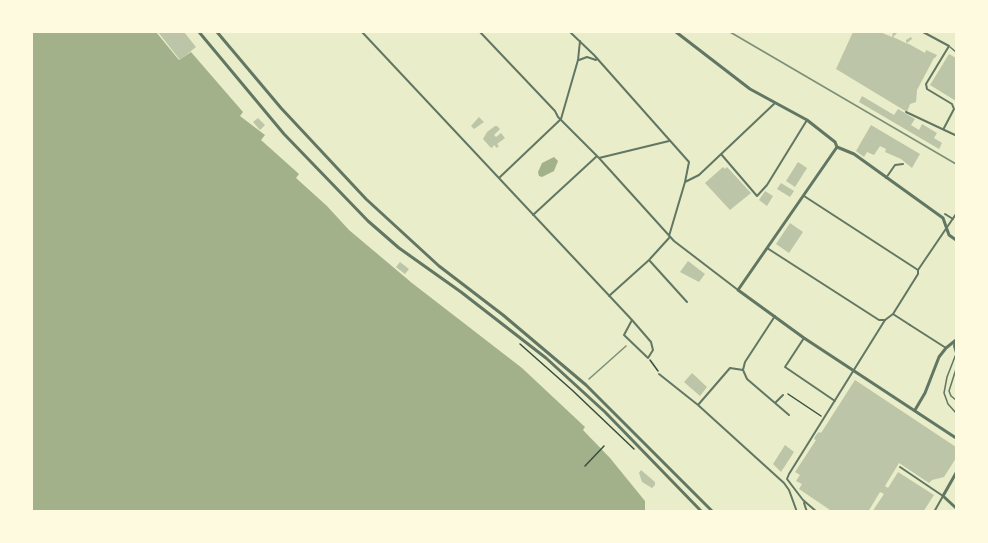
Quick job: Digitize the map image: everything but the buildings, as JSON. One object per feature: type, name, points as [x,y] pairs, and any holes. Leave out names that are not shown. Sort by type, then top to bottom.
[{"type":"street","points":[[199,32],[284,134],[368,220],[399,248],[461,292],[546,358],[605,412],[702,512]]},
{"type":"street","points":[[217,32],[288,116],[366,199],[439,266],[503,315],[586,386],[713,512]]},
{"type":"street","points":[[362,32],[632,320],[651,342],[653,350],[648,358],[624,336],[632,320]]},
{"type":"street","points":[[480,32],[669,236],[691,255],[804,338],[956,438]]},
{"type":"street","points":[[570,32],[687,158],[690,165],[669,236],[649,260],[609,296]]},
{"type":"street","points":[[675,32],[750,89],[807,120],[835,142],[837,147],[854,154],[943,218],[950,235],[957,240]]},
{"type":"street","points":[[923,32],[949,46],[926,84],[927,90],[952,104],[954,109],[944,128]]},
{"type":"street","points":[[499,178],[561,119],[578,60],[580,41]]},
{"type":"street","points":[[578,60],[587,57],[596,60]]},
{"type":"street","points":[[685,182],[699,175],[775,103]]},
{"type":"street","points":[[555,111],[562,111]]},
{"type":"street","points":[[906,112],[920,121],[944,128],[956,135]]},
{"type":"street","points":[[721,154],[757,196],[767,185],[807,120]]},
{"type":"street","points":[[533,215],[598,157],[670,140]]},
{"type":"street","points":[[738,290],[837,147]]},
{"type":"street","points":[[886,178],[895,165],[903,164]]},
{"type":"street","points":[[803,195],[918,270]]},
{"type":"street","points":[[945,214],[953,219]]},
{"type":"street","points":[[817,512],[803,500],[788,479],[791,469],[885,320],[893,314],[918,274],[918,270],[957,214]]},
{"type":"street","points":[[767,248],[879,320],[885,320]]},
{"type":"street","points":[[649,260],[687,302]]},
{"type":"street","points":[[893,314],[946,348]]},
{"type":"street","points":[[775,316],[745,362],[743,370],[747,379],[789,415]]},
{"type":"street","points":[[804,338],[785,367],[835,401]]},
{"type":"street","points":[[915,410],[938,361],[946,348],[956,341]]},
{"type":"street","points":[[956,341],[956,352]]},
{"type":"street","points":[[698,405],[730,368],[743,370]]},
{"type":"street","points":[[659,374],[698,405],[784,483],[797,512]]},
{"type":"street","points":[[775,403],[783,395]]},
{"type":"street","points":[[900,467],[957,508]]},
{"type":"street","points":[[934,512],[957,473]]},
{"type":"street","points":[[803,500],[807,512]]},
{"type":"lane","points":[[949,46],[957,52]]},
{"type":"lane","points":[[956,352],[944,393],[948,404],[957,413]]},
{"type":"lane","points":[[957,369],[949,391],[951,396],[957,400]]},
{"type":"path","points":[[648,358],[659,374]]},
{"type":"path","points":[[783,395],[786,392],[823,418]]},
{"type":"path","points":[[585,466],[604,446]]},
{"type":"shaded area","points":[[32,32],[156,32],[179,60],[191,52],[243,112],[240,116],[265,135],[261,140],[299,174],[296,178],[349,230],[412,283],[522,368],[585,427],[583,430],[610,458],[645,501],[645,511],[32,511]]},
{"type":"shaded area","points":[[554,157],[558,161],[554,171],[542,177],[539,176],[538,172],[542,163]]},
{"type":"railway","points":[[730,32],[956,164]]},
{"type":"railway","points":[[589,379],[626,346]]}]
